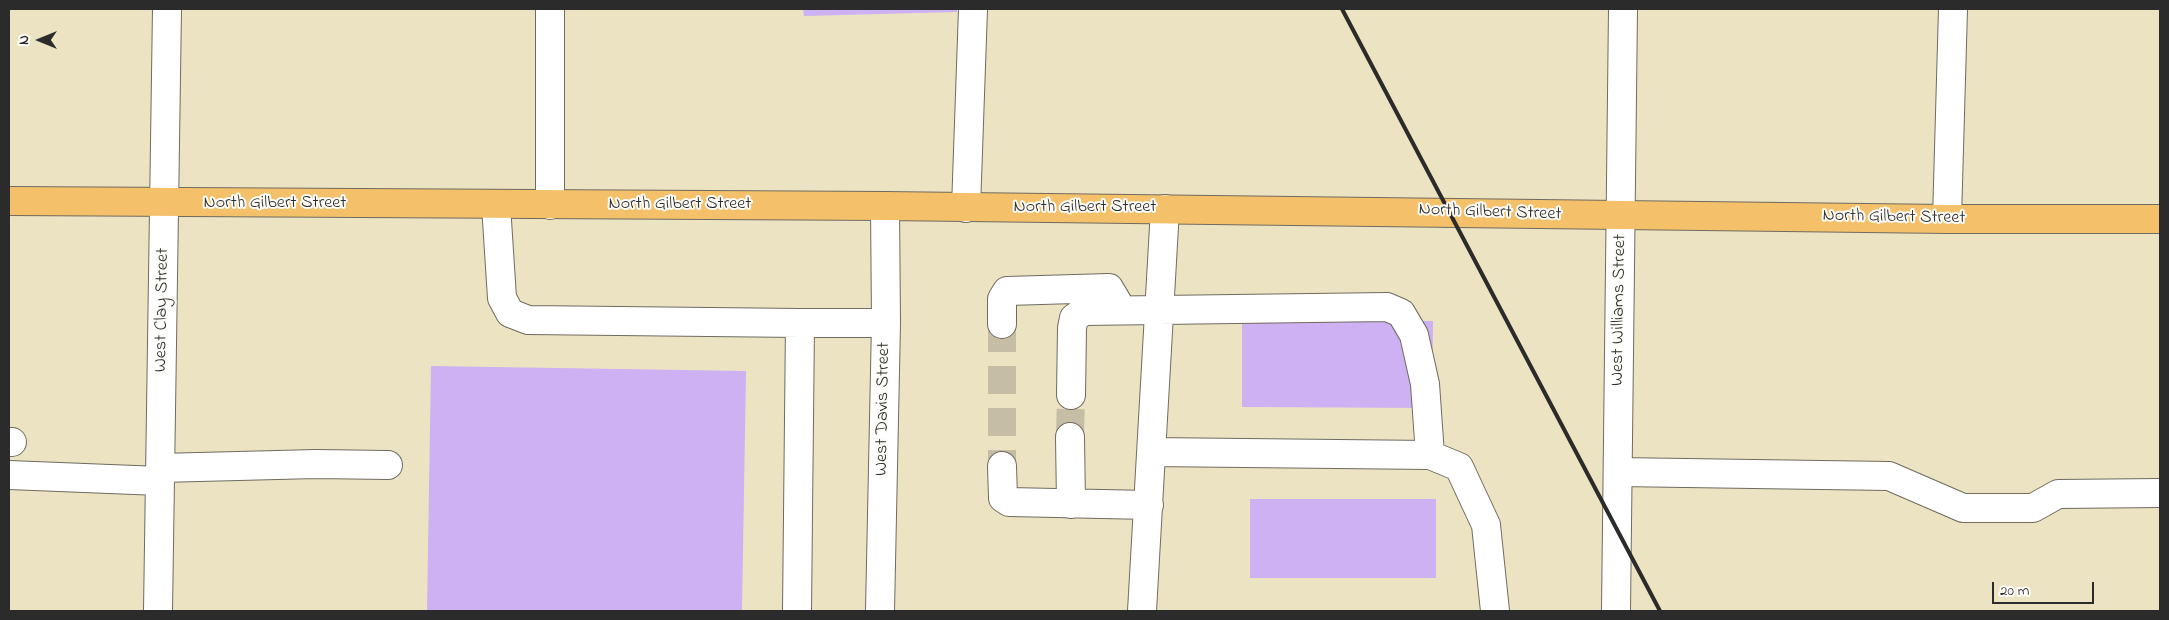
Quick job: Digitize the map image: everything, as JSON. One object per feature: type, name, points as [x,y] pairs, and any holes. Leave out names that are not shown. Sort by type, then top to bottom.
[{"type":"main road","name":"North Gilbert Street","points":[[9,202],[1165,208],[1450,211],[1566,215],[1622,213],[1947,219],[2160,219]]},
{"type":"street","name":"West Clay Street","points":[[158,611],[167,9]]},
{"type":"street","points":[[550,9],[550,205]]},
{"type":"street","points":[[966,208],[973,9]]},
{"type":"street","name":"West Williams Street","points":[[1616,611],[1623,9]]},
{"type":"street","points":[[1947,219],[1953,9]]},
{"type":"street","points":[[496,205],[502,298],[510,313],[528,320],[886,323]]},
{"type":"street","name":"West Davis Street","points":[[880,611],[886,323],[885,206]]},
{"type":"street","points":[[1142,611],[1165,208]]},
{"type":"street","points":[[1002,324],[1002,299],[1007,291],[1109,288],[1122,310]]},
{"type":"street","points":[[1071,395],[1074,318],[1084,311],[1387,307],[1401,313],[1414,335],[1425,384],[1430,456]]},
{"type":"street","points":[[797,611],[800,323]]},
{"type":"street","points":[[1070,437],[1071,504]]},
{"type":"street","points":[[1152,452],[1430,456],[1459,467],[1486,525],[1495,611]]},
{"type":"street","points":[[9,475],[160,475],[316,464],[388,465]]},
{"type":"street","points":[[1002,466],[1003,498],[1009,502],[1149,505]]},
{"type":"street","points":[[1618,472],[1889,476],[1963,508],[2033,508],[2058,494],[2160,493]]},
{"type":"building","points":[[803,9],[957,9],[957,12],[804,16]]},
{"type":"building","points":[[1242,320],[1433,321],[1432,408],[1242,407]]},
{"type":"building","points":[[431,366],[746,371],[742,611],[427,611]]},
{"type":"building","points":[[1250,499],[1436,499],[1436,578],[1250,578]]},
{"type":"tunnel","points":[[1002,324],[1002,466]]},
{"type":"tunnel","points":[[1070,437],[1071,395]]},
{"type":"railway","points":[[1342,9],[1660,611]]}]
